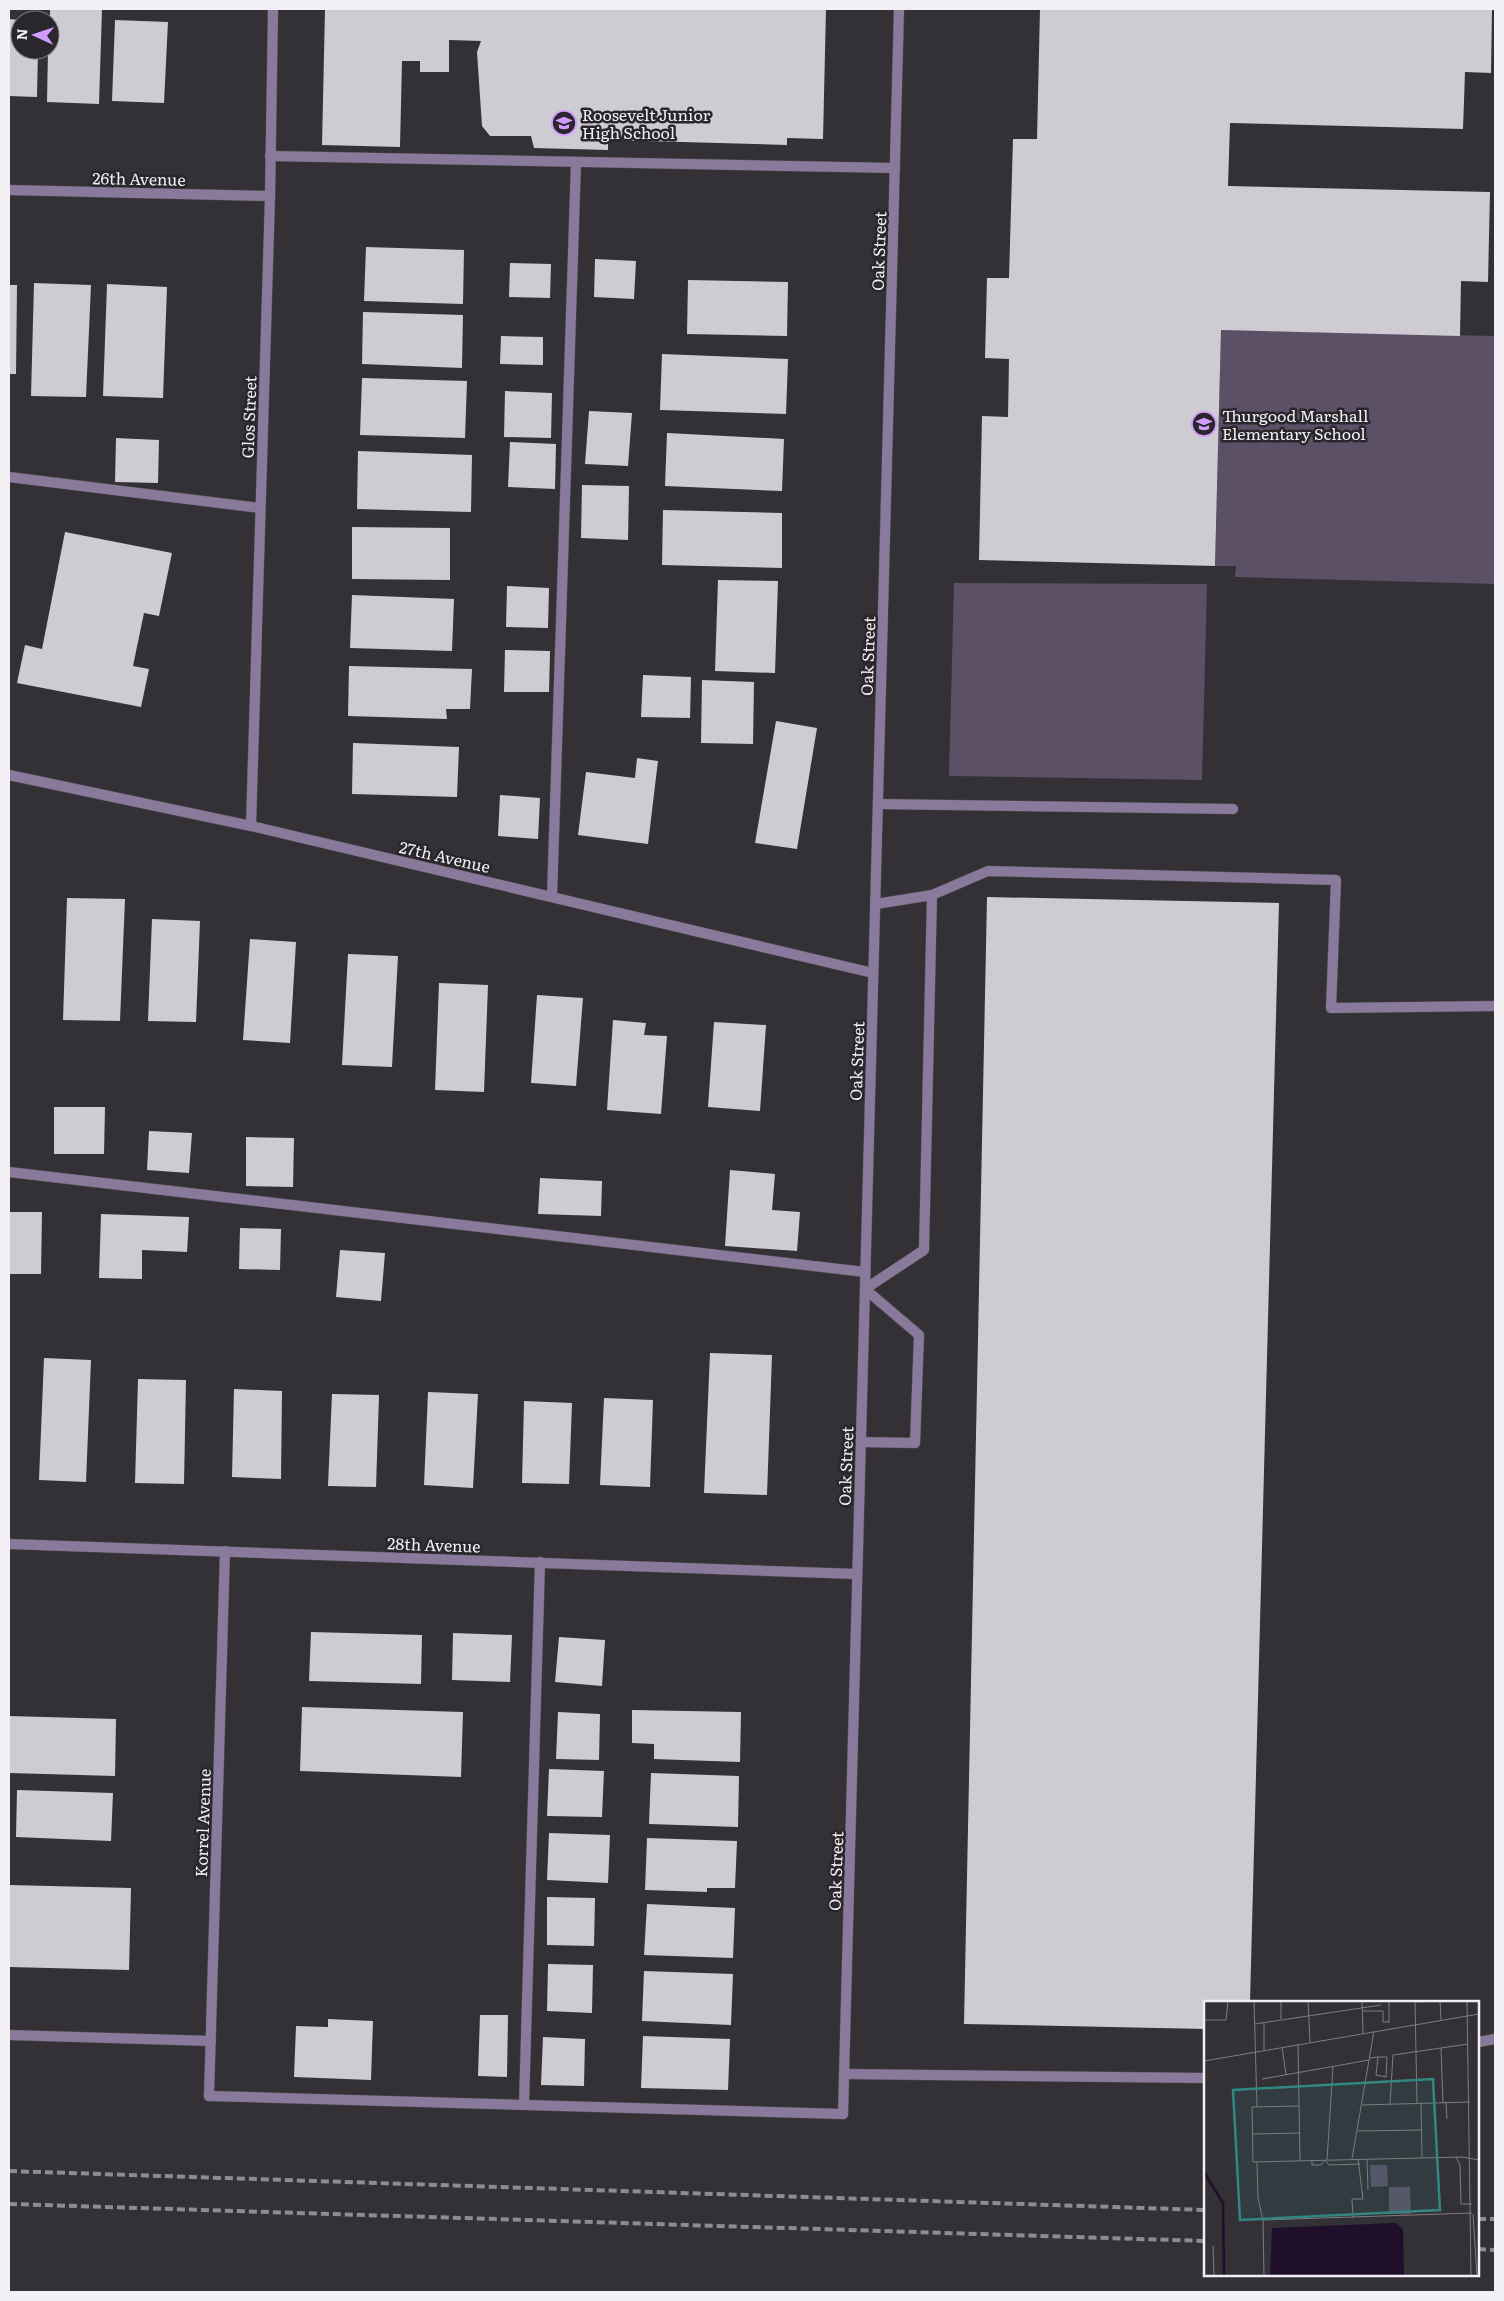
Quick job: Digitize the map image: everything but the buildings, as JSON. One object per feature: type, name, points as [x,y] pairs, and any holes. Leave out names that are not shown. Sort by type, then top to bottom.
[{"type":"street","name":"Glos Street","points":[[251,826],[270,196],[273,9]]},
{"type":"street","name":"Oak Street","points":[[524,2104],[843,2114],[899,9]]},
{"type":"street","points":[[270,156],[895,168]]},
{"type":"street","points":[[552,897],[576,162]]},
{"type":"street","name":"26th Avenue","points":[[9,190],[270,196]]},
{"type":"street","points":[[9,477],[260,508]]},
{"type":"street","name":"27th Avenue","points":[[9,775],[251,826],[873,973]]},
{"type":"street","points":[[878,804],[1233,809]]},
{"type":"street","points":[[876,904],[932,895],[988,871],[1336,880],[1331,1008],[1495,1006]]},
{"type":"street","points":[[861,1442],[915,1442],[919,1335],[865,1289],[924,1250],[932,895]]},
{"type":"street","points":[[9,1172],[865,1272]]},
{"type":"street","name":"28th Avenue","points":[[9,1544],[857,1574]]},
{"type":"street","name":"Korrel Avenue","points":[[225,1551],[210,2096],[524,2104]]},
{"type":"street","points":[[524,2104],[540,1562]]},
{"type":"street","points":[[9,2034],[211,2041]]},
{"type":"street","points":[[1479,2042],[1495,2040]]},
{"type":"street","points":[[844,2074],[1204,2078]]},
{"type":"shaded area","points":[[1221,330],[1495,336],[1495,584],[1235,577],[1236,566],[1215,566]]},
{"type":"shaded area","points":[[954,583],[1207,584],[1202,780],[949,776]]},
{"type":"railway","points":[[9,2171],[1204,2210]]},
{"type":"railway","points":[[9,2204],[1204,2241]]},
{"type":"railway","points":[[1479,2219],[1495,2219]]},
{"type":"railway","points":[[1479,2249],[1495,2250]]},
{"type":"place","name":"Roosevelt Junior High School","points":[[564,123]]},
{"type":"place","name":"Thurgood Marshall Elementary School","points":[[1204,424]]}]
